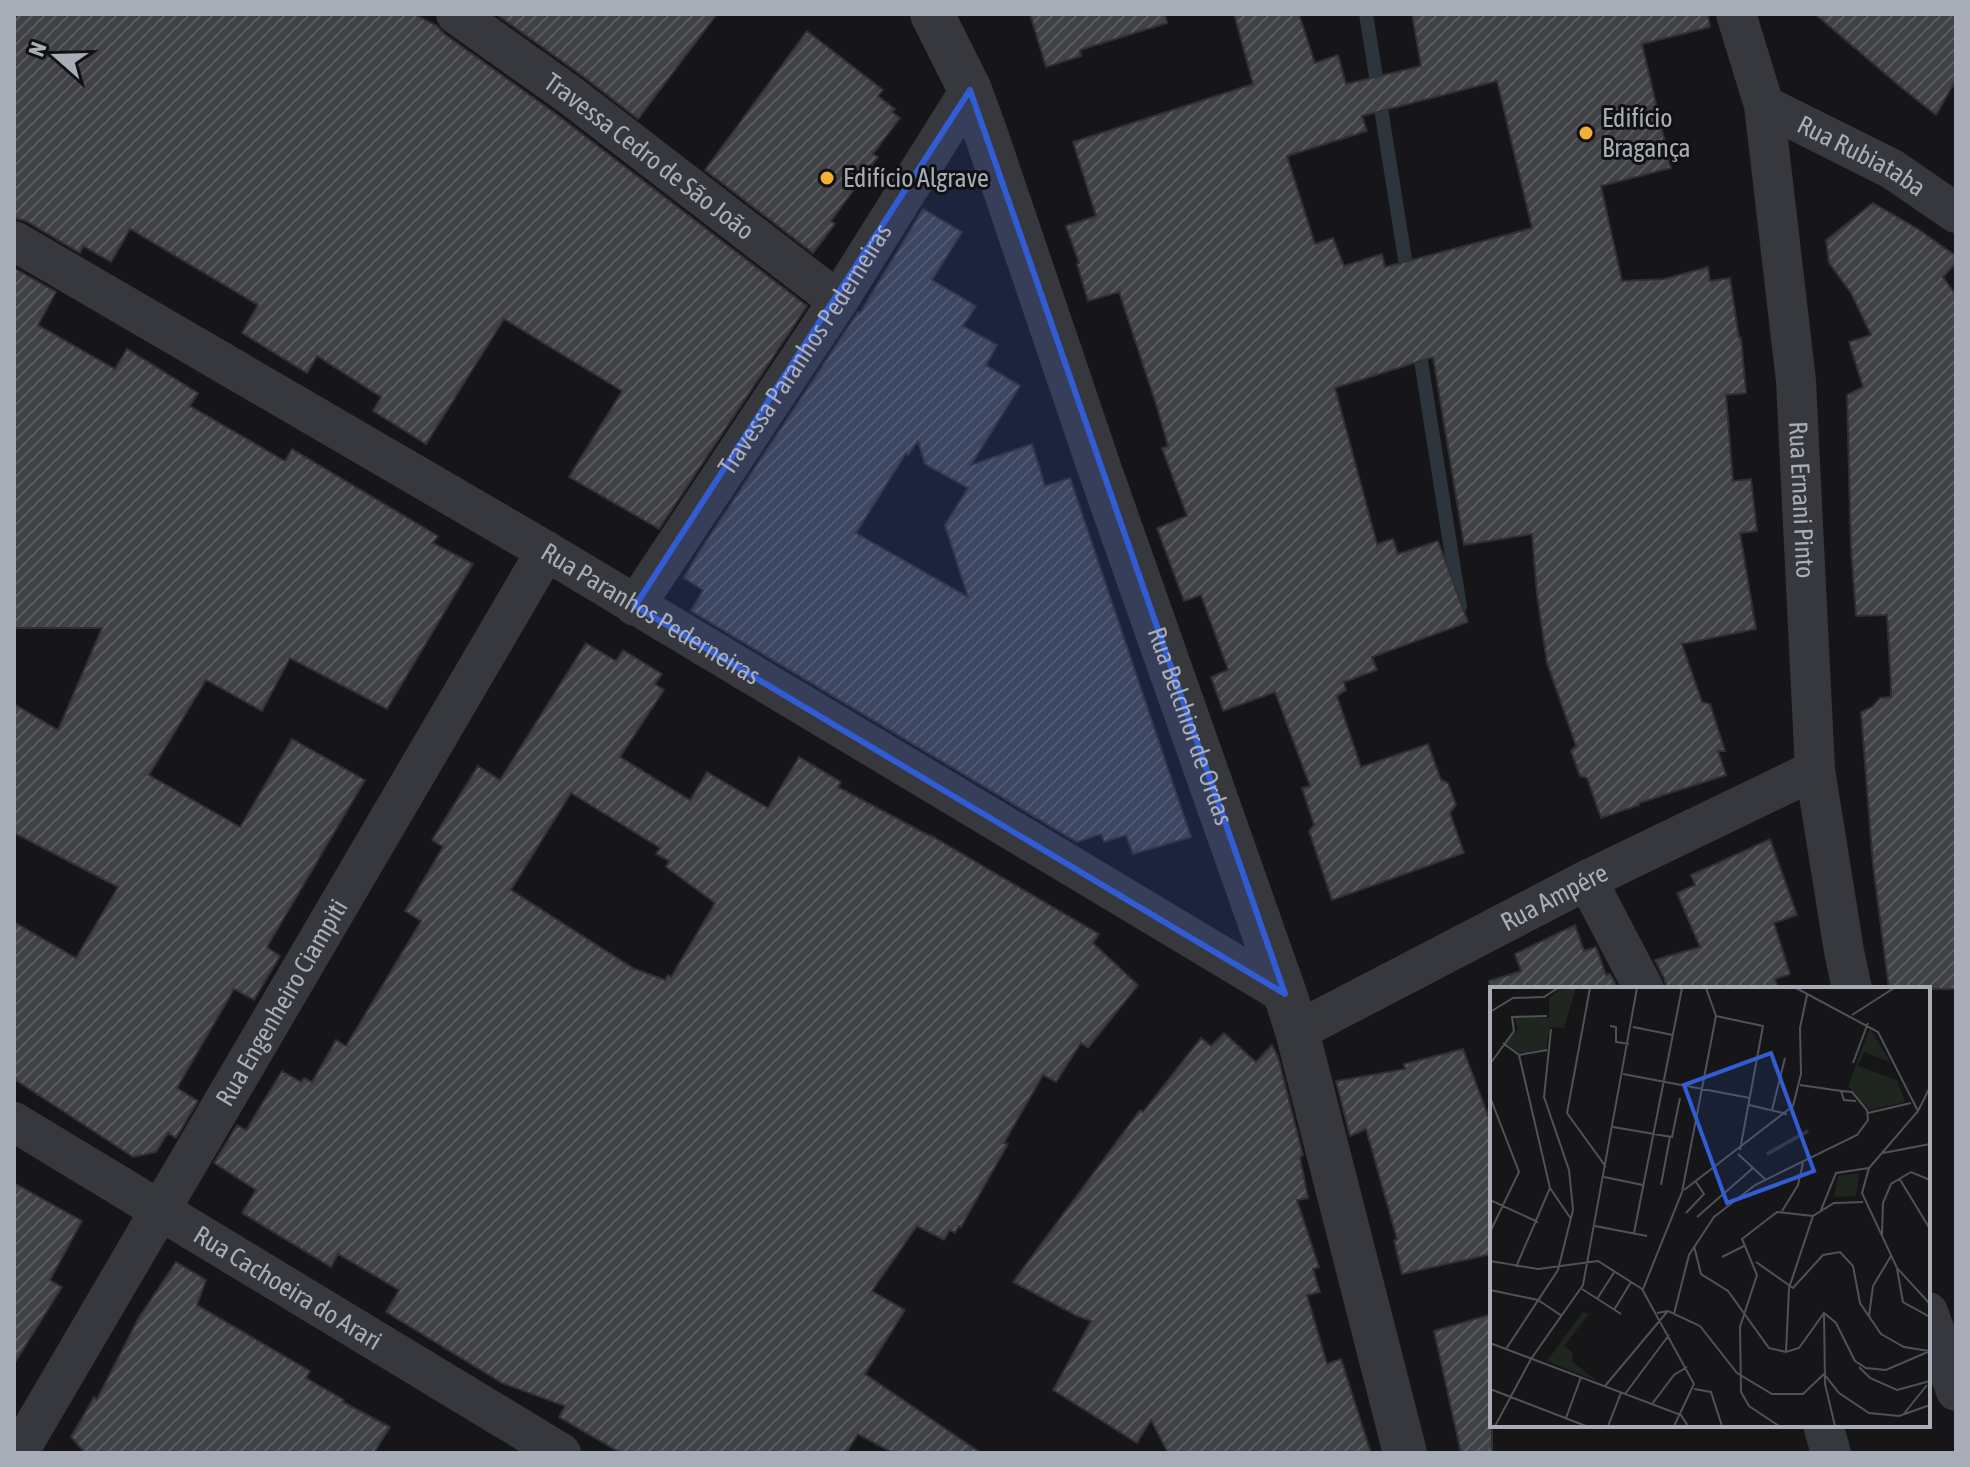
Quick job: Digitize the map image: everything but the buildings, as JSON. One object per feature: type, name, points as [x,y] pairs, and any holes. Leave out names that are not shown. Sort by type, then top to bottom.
[{"type":"street","name":"Travessa Cedro de São João","points":[[456,14],[570,95],[838,301]]},
{"type":"street","name":"Rua Belchior de Ordas","points":[[932,14],[970,90],[1291,1013],[1405,1453]]},
{"type":"street","name":"Rua Ernani Pinto","points":[[1736,14],[1764,105],[1796,381],[1815,770],[1852,987]]},
{"type":"street","name":"Travessa Paranhos Pederneiras","points":[[635,606],[838,301],[970,90]]},
{"type":"street","name":"Rua Rubiataba","points":[[1764,105],[1892,169],[1956,213]]},
{"type":"street","name":"Rua Paranhos Pederneiras","points":[[14,241],[546,551],[1291,1013]]},
{"type":"street","name":"Rua Engenheiro Ciampiti","points":[[18,1453],[546,551]]},
{"type":"street","name":"Rua Ampére","points":[[1291,1013],[1587,880],[1815,770]]},
{"type":"street","points":[[1587,880],[1643,987]]},
{"type":"street","name":"Rua Cachoeira do Arari","points":[[14,1122],[561,1453]]},
{"type":"street","points":[[1930,1318],[1956,1391]]},
{"type":"street","points":[[1824,1427],[1831,1453]]},
{"type":"highlighted area","points":[[970,90],[1285,994],[635,606]]},
{"type":"waterway","points":[[1366,14],[1408,278]]},
{"type":"waterway","points":[[1418,342],[1460,607]]},
{"type":"place","name":"Edifício Bragança","points":[[1586,133]]},
{"type":"place","name":"Edifício Algrave","points":[[827,178]]}]
